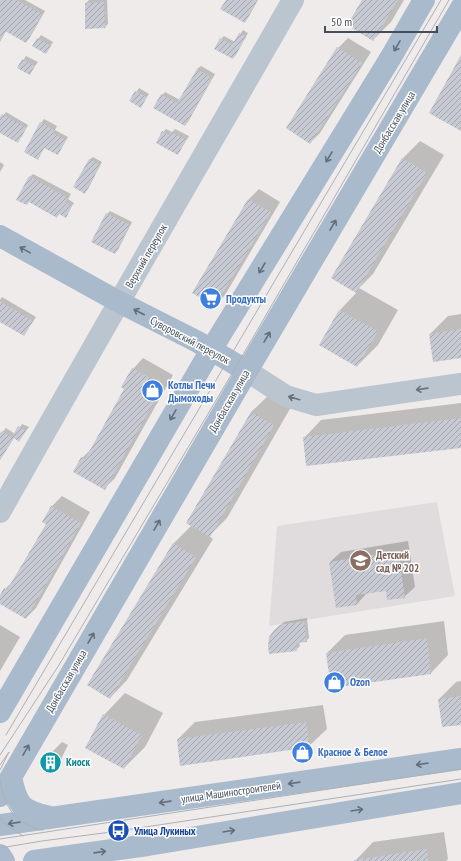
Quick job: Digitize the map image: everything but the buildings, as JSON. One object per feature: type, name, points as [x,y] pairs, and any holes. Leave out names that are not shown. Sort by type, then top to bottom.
[{"type":"main road","points":[[0,712],[211,350],[391,57],[424,0]]},
{"type":"main road","name":"Донбасская улица","points":[[0,796],[247,371],[461,8]]},
{"type":"main road","name":"Суворовский переулок","points":[[0,236],[247,371]]},
{"type":"main road","name":"улица Машиностроителей","points":[[0,825],[461,759]]},
{"type":"main road","points":[[11,777],[14,794],[20,804],[33,813],[55,818]]},
{"type":"main road","points":[[34,861],[148,845],[461,793]]},
{"type":"main road","points":[[0,855],[4,861]]},
{"type":"street","name":"Верхний переулок","points":[[0,512],[96,340],[293,0]]},
{"type":"street","name":"Суворовский переулок","points":[[247,371],[286,396],[316,405],[461,384]]},
{"type":"shaded area","name":"Детский сад № 202","points":[[437,502],[455,596],[269,626],[277,526]]},
{"type":"tram line","points":[[6,735],[441,0]]},
{"type":"tram line","points":[[0,755],[59,665],[237,365],[449,0]]},
{"type":"tram line","points":[[0,765],[9,752],[0,770]]},
{"type":"tram line","points":[[0,839],[461,769]]},
{"type":"tram line","points":[[0,848],[461,779]]},
{"type":"tram line","points":[[0,781],[3,795],[8,807],[16,817],[28,825],[43,830]]},
{"type":"tram line","points":[[0,817],[5,824],[23,836]]},
{"type":"place","name":"Продукты","points":[[211,299]]},
{"type":"place","name":"Котлы Печи Дымоходы","points":[[153,391]]},
{"type":"place","name":"Детский сад № 202","points":[[361,561]]},
{"type":"place","name":"Ozon","points":[[334,682]]},
{"type":"place","name":"Красное & Белое","points":[[302,752]]},
{"type":"place","name":"Киоск","points":[[51,762]]},
{"type":"place","name":"Улица Лукиных","points":[[119,831]]}]
